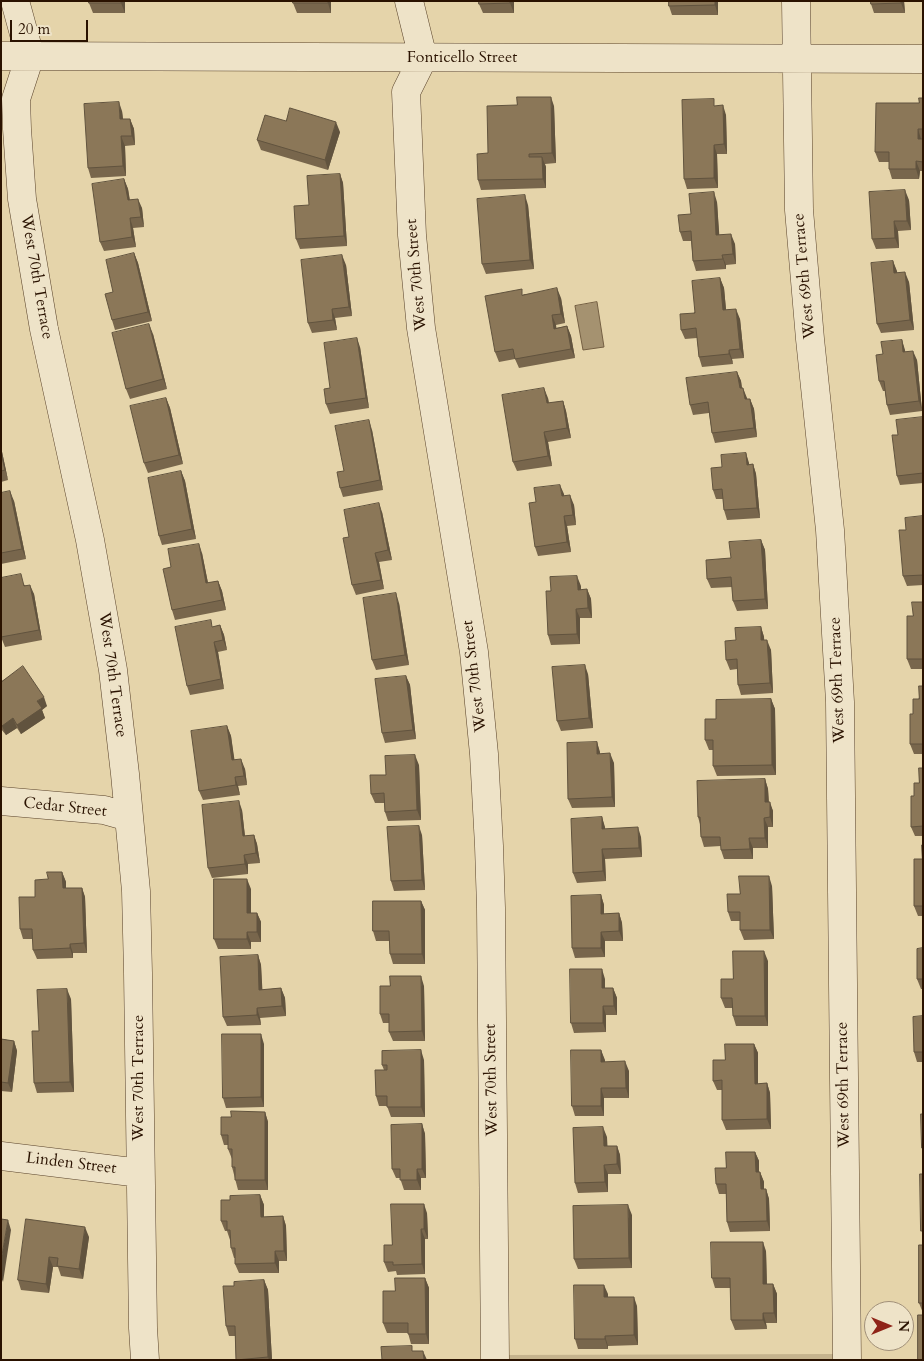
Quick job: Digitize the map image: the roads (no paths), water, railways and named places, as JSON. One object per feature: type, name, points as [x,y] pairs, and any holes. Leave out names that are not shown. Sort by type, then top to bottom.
[{"type":"street","points":[[15,1],[30,56]]},
{"type":"street","points":[[408,1],[423,58]]},
{"type":"street","name":"West 69th Terrace","points":[[796,1],[799,210],[830,530],[840,702],[847,1360]]},
{"type":"street","name":"Fonticello Street","points":[[1,56],[923,59]]},
{"type":"street","name":"West 70th Terrace","points":[[30,56],[16,99],[22,199],[44,329],[90,540],[113,670],[136,891],[142,1328],[145,1360]]},
{"type":"street","name":"West 70th Street","points":[[423,58],[406,92],[412,235],[421,328],[474,652],[484,754],[491,908],[495,1360]]},
{"type":"street","name":"Cedar Street","points":[[1,801],[104,810],[129,817]]},
{"type":"street","name":"Linden Street","points":[[1,1156],[140,1173]]}]
